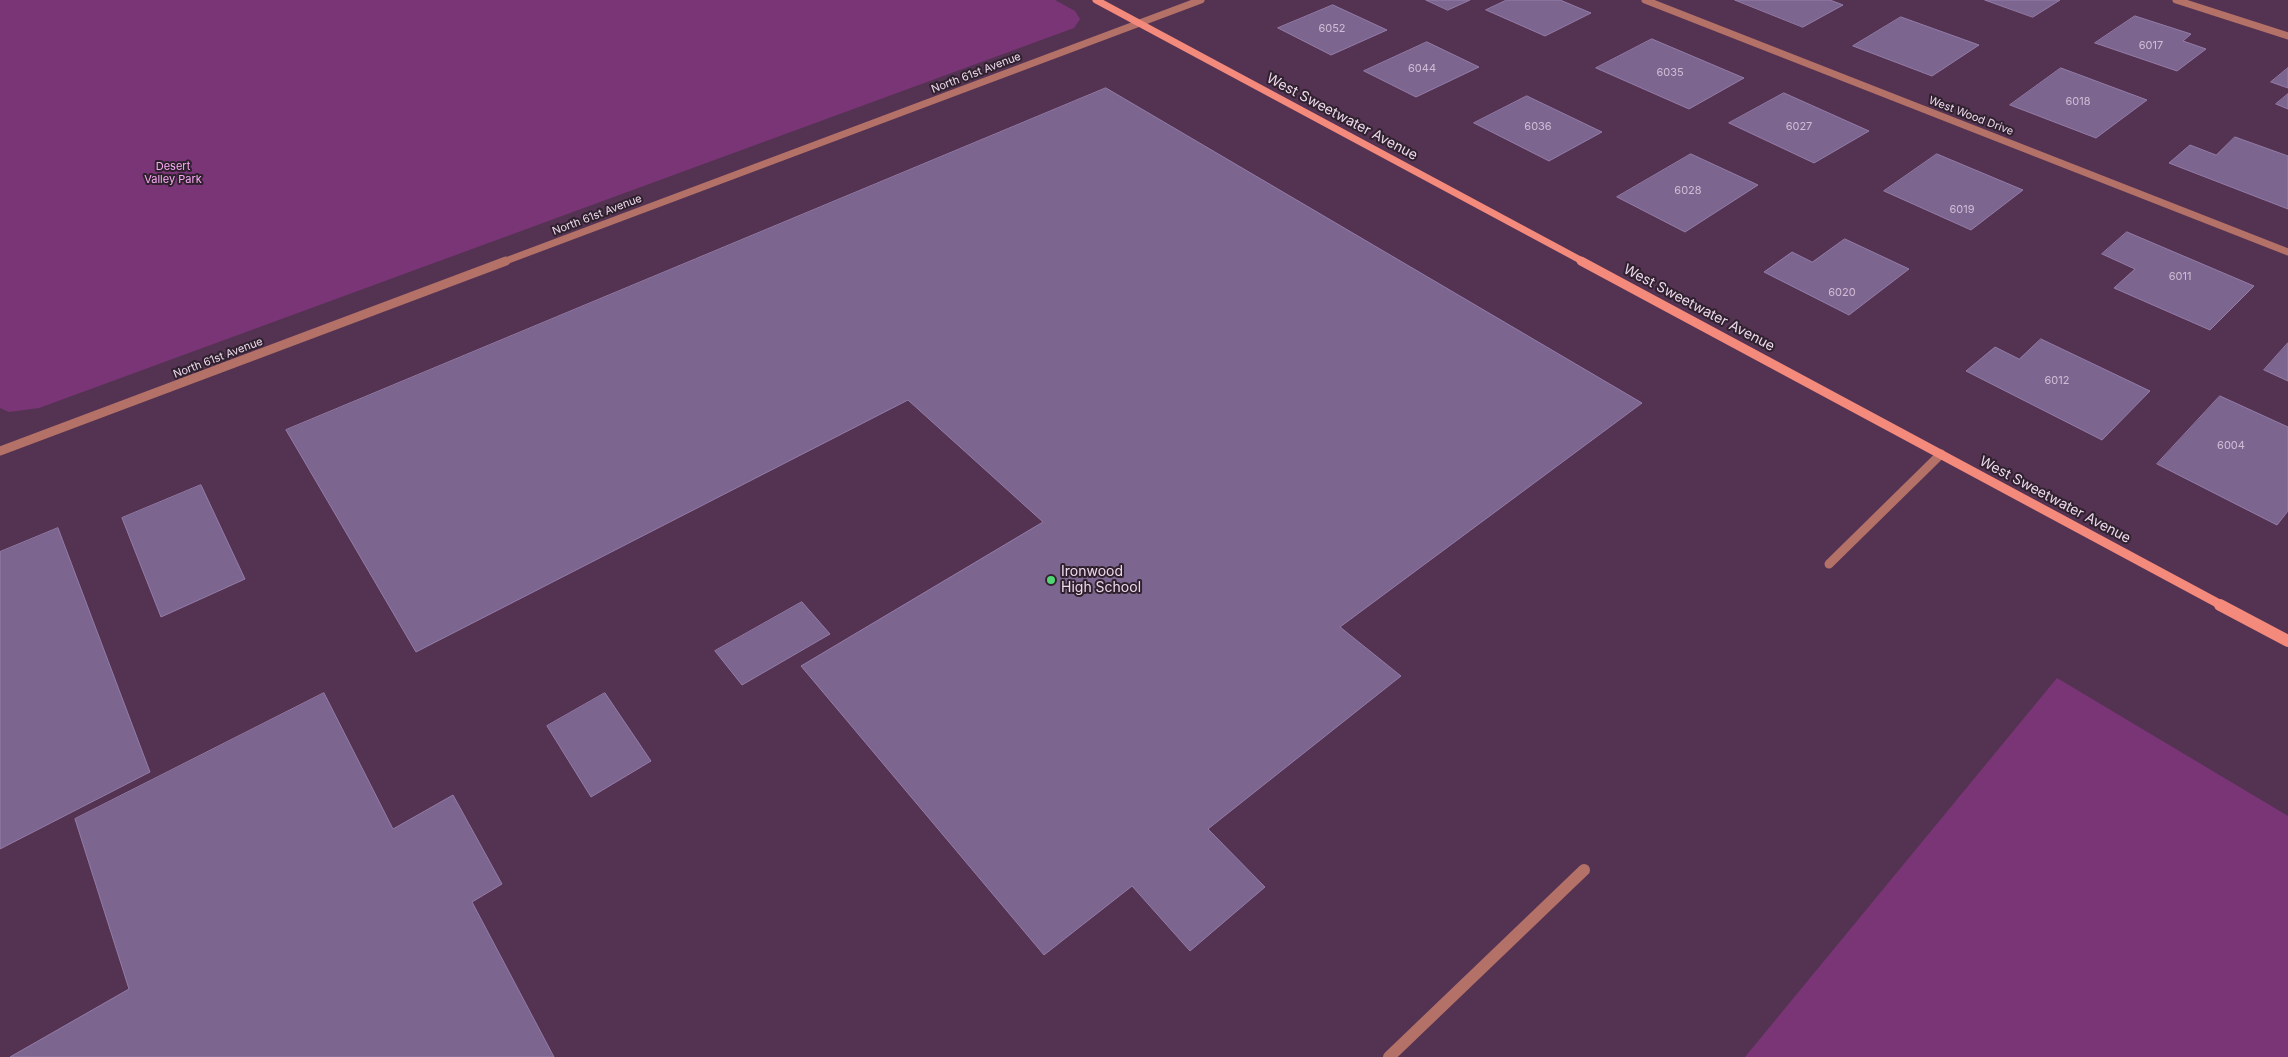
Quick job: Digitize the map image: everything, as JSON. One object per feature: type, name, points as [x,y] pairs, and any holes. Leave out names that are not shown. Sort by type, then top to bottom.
[{"type":"street","name":"West Sweetwater Avenue","points":[[1096,0],[2288,641]]},
{"type":"street","name":"North 61st Avenue","points":[[0,452],[1201,0]]},
{"type":"street","name":"West Wood Drive","points":[[1645,0],[2288,252]]},
{"type":"street","points":[[2176,0],[2288,36]]},
{"type":"street","points":[[1828,564],[1941,454]]},
{"type":"street","points":[[1389,1057],[1584,870]]},
{"type":"green space","name":"Desert Valley Park","points":[[0,0],[1055,0],[1075,11],[1080,19],[1074,28],[39,408],[9,412],[0,408]]},
{"type":"green space","points":[[2057,678],[2288,816],[2288,1057],[1745,1057]]},
{"type":"building","points":[[1426,0],[1470,0],[1448,10]]},
{"type":"building","points":[[1507,0],[1560,0],[1591,13],[1545,36],[1486,10]]},
{"type":"building","points":[[1735,0],[1830,0],[1843,5],[1803,27]]},
{"type":"building","points":[[1985,0],[2060,0],[2033,17]]},
{"type":"building","points":[[1333,5],[1387,30],[1331,55],[1278,28]]},
{"type":"building","points":[[2135,16],[2191,34],[2183,41],[2206,49],[2177,71],[2095,43]]},
{"type":"building","points":[[1901,17],[1979,45],[1932,76],[1853,46]]},
{"type":"building","points":[[1652,39],[1744,78],[1689,109],[1596,68]]},
{"type":"building","points":[[1427,42],[1479,67],[1416,97],[1364,71]]},
{"type":"building","points":[[2061,68],[2147,100],[2096,138],[2010,105]]},
{"type":"building","points":[[2288,68],[2288,88],[2271,82]]},
{"type":"building","points":[[1106,88],[1642,403],[1340,627],[1401,676],[1208,829],[1265,887],[1190,951],[1132,886],[1044,955],[801,666],[1043,522],[908,400],[416,652],[286,430]]},
{"type":"building","points":[[1784,93],[1869,131],[1814,163],[1729,123]]},
{"type":"building","points":[[2288,94],[2288,109],[2276,104]]},
{"type":"building","points":[[1527,96],[1602,132],[1549,161],[1474,123]]},
{"type":"building","points":[[2235,137],[2288,156],[2288,209],[2169,163],[2190,145],[2216,155]]},
{"type":"building","points":[[1691,154],[1758,185],[1685,232],[1617,197]]},
{"type":"building","points":[[1937,154],[2023,190],[1971,230],[1884,191]]},
{"type":"building","points":[[2127,232],[2254,286],[2210,330],[2114,288],[2135,269],[2102,254]]},
{"type":"building","points":[[1845,239],[1909,269],[1849,315],[1764,272],[1792,252],[1812,262]]},
{"type":"building","points":[[2041,339],[2150,391],[2102,440],[1966,371],[1995,347],[2019,359]]},
{"type":"building","points":[[2288,343],[2288,381],[2264,370]]},
{"type":"building","points":[[2220,396],[2288,427],[2288,511],[2277,525],[2157,464]]},
{"type":"building","points":[[201,485],[245,579],[161,617],[122,518]]},
{"type":"building","points":[[58,528],[150,772],[0,849],[0,552]]},
{"type":"building","points":[[802,602],[830,634],[742,685],[715,651]]},
{"type":"building","points":[[324,693],[393,829],[453,795],[502,884],[472,902],[554,1057],[10,1057],[129,989],[75,819]]},
{"type":"building","points":[[605,693],[651,761],[591,797],[547,726]]},
{"type":"place","name":"Ironwood High School","points":[[1051,580]]}]
